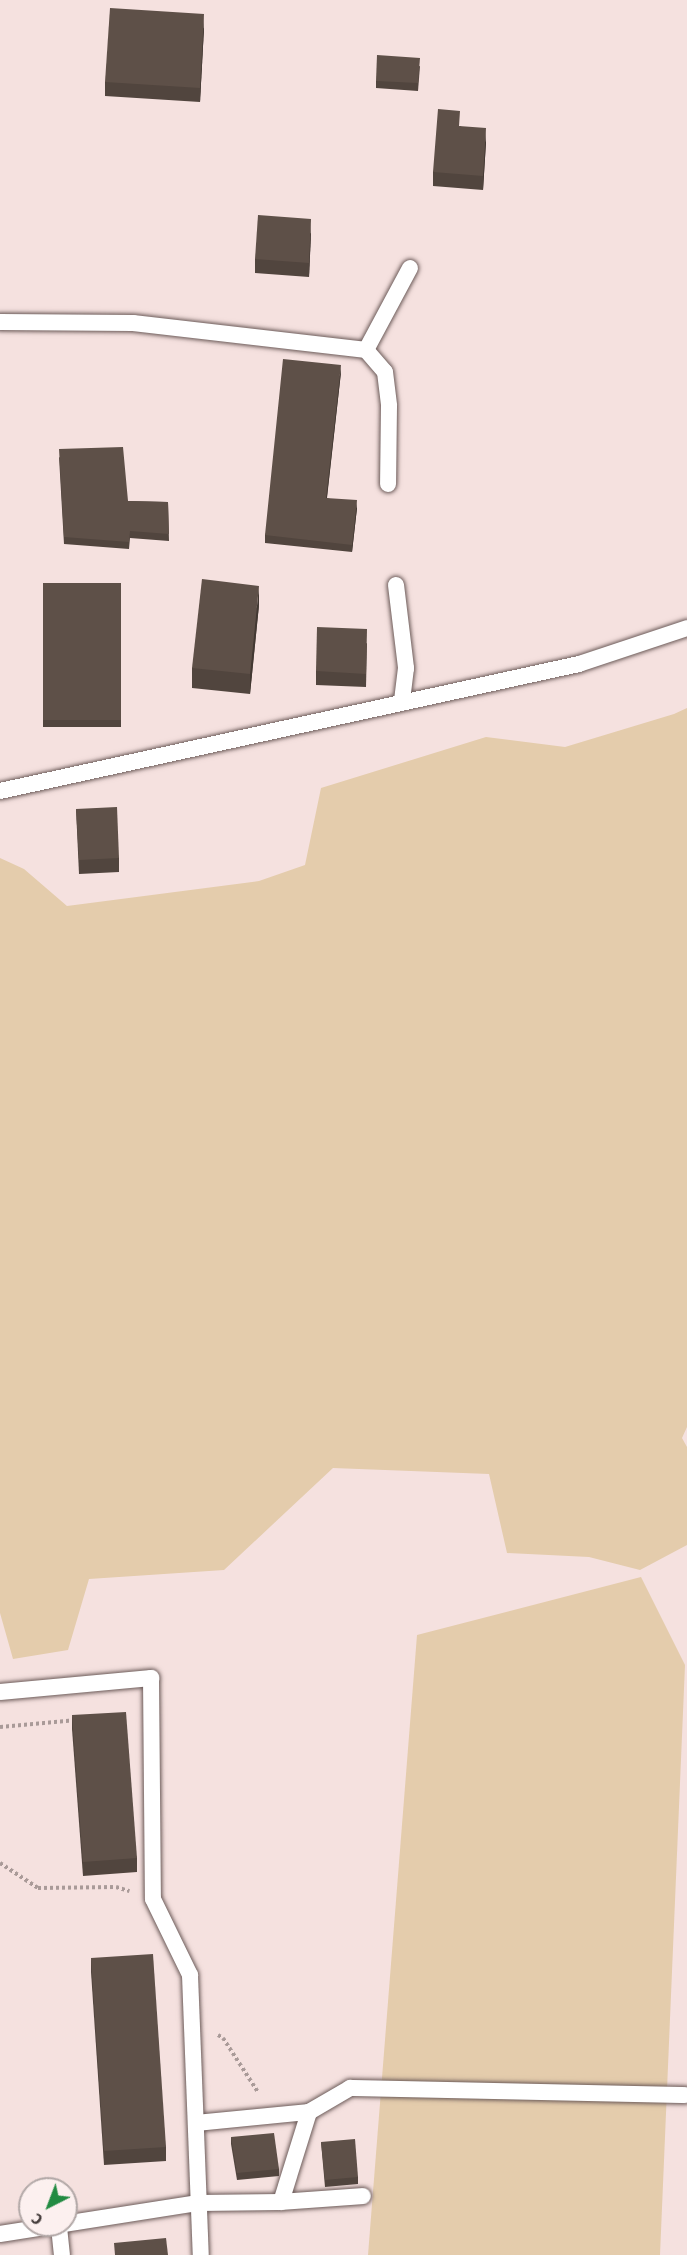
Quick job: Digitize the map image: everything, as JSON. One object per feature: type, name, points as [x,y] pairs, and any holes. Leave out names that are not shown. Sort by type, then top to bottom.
[{"type":"lane","points":[[366,350],[410,268]]},
{"type":"lane","points":[[0,322],[133,323],[366,350],[385,372],[389,406],[388,484]]},
{"type":"lane","points":[[396,585],[406,668],[402,703]]},
{"type":"lane","points":[[0,790],[579,664],[687,628]]},
{"type":"lane","points":[[0,1692],[151,1678],[153,1899],[190,1975],[201,2255]]},
{"type":"lane","points":[[196,2123],[309,2112],[350,2088],[685,2095]]},
{"type":"lane","points":[[281,2202],[309,2112]]},
{"type":"lane","points":[[78,2224],[199,2203],[281,2202],[363,2196]]},
{"type":"lane","points":[[0,2234],[18,2232]]},
{"type":"lane","points":[[59,2237],[62,2255]]},
{"type":"path","points":[[0,1727],[81,1720]]},
{"type":"path","points":[[0,1863],[38,1888],[116,1887],[153,1899]]},
{"type":"path","points":[[192,2019],[223,2038],[275,2116]]},
{"type":"shaded area","points":[[687,708],[687,1427],[682,1438],[687,1447],[687,1545],[640,1570],[589,1557],[507,1553],[489,1474],[333,1468],[224,1570],[89,1579],[68,1650],[13,1659],[0,1613],[0,858],[24,869],[67,906],[259,881],[305,865],[321,788],[486,737],[565,747]]},
{"type":"shaded area","points":[[641,1577],[685,1665],[660,2255],[368,2255],[417,1635]]},
{"type":"building","points":[[110,8],[204,14],[200,88],[105,82]]},
{"type":"building","points":[[377,55],[420,58],[418,83],[376,81]]},
{"type":"building","points":[[438,109],[460,111],[459,126],[486,128],[483,176],[433,172]]},
{"type":"building","points":[[258,215],[311,219],[309,263],[255,259]]},
{"type":"building","points":[[283,359],[341,365],[326,498],[357,500],[352,545],[265,535]]},
{"type":"building","points":[[123,447],[128,501],[168,502],[169,534],[130,531],[129,542],[64,537],[59,449]]},
{"type":"building","points":[[202,579],[259,586],[250,674],[192,668]]},
{"type":"building","points":[[43,583],[121,583],[121,720],[43,720]]},
{"type":"building","points":[[317,627],[367,629],[366,674],[316,671]]},
{"type":"building","points":[[117,807],[119,858],[79,860],[76,809]]},
{"type":"building","points":[[126,1712],[137,1858],[83,1862],[72,1715]]},
{"type":"building","points":[[153,1954],[166,2147],[104,2151],[91,1958]]},
{"type":"building","points":[[274,2133],[279,2169],[237,2173],[231,2137]]},
{"type":"building","points":[[355,2139],[358,2177],[325,2180],[321,2142]]},
{"type":"building","points":[[166,2238],[168,2255],[115,2255],[114,2243]]}]
